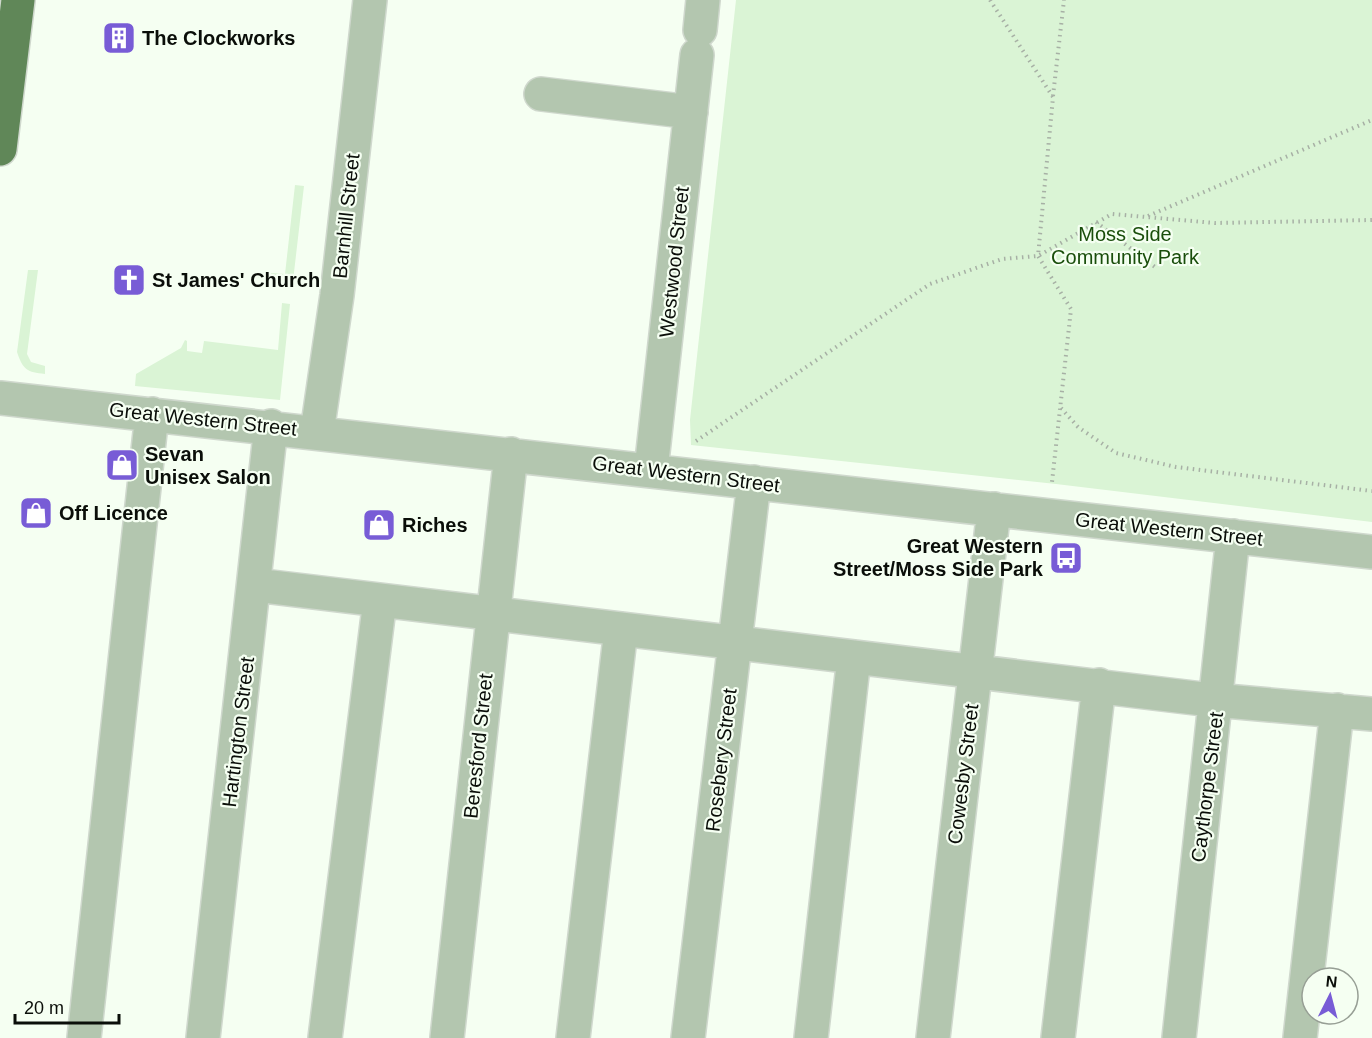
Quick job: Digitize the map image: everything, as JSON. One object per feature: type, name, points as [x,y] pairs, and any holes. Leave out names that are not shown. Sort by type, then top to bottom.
[{"type":"highway","points":[[0,149],[18,0]]},
{"type":"street","name":"Barnhill Street","points":[[317,432],[337,295],[370,0]]},
{"type":"street","name":"Westwood Street","points":[[651,470],[700,28]]},
{"type":"street","points":[[541,94],[691,112]]},
{"type":"street","name":"Great Western Street","points":[[0,398],[271,426],[1372,552]]},
{"type":"street","points":[[84,1038],[152,414]]},
{"type":"street","name":"Hartington Street","points":[[203,1038],[271,426]]},
{"type":"street","name":"Beresford Street","points":[[447,1038],[511,454]]},
{"type":"street","name":"Rosebery Street","points":[[688,1038],[754,482]]},
{"type":"street","name":"Cowesby Street","points":[[933,1038],[994,509]]},
{"type":"street","name":"Caythorpe Street","points":[[1179,1038],[1233,536]]},
{"type":"street","points":[[255,585],[492,616],[975,670],[1217,700],[1372,714]]},
{"type":"street","points":[[325,1038],[380,600]]},
{"type":"street","points":[[573,1038],[621,629]]},
{"type":"street","points":[[811,1038],[854,657]]},
{"type":"street","points":[[1058,1038],[1099,685]]},
{"type":"street","points":[[1300,1038],[1336,710]]},
{"type":"path","points":[[990,0],[1053,97]]},
{"type":"path","points":[[1048,516],[1071,309],[1038,256],[1064,0]]},
{"type":"path","points":[[1147,217],[1372,120]]},
{"type":"path","points":[[691,446],[715,426],[823,358],[930,284],[1002,258],[1038,256],[1112,214],[1215,223],[1372,220]]},
{"type":"path","points":[[1096,222],[1155,267]]},
{"type":"path","points":[[1060,407],[1078,427],[1116,453],[1176,467],[1372,491]]},
{"type":"green space","name":"Moss Side Community Park","points":[[736,0],[1372,0],[1372,522],[1056,484],[691,445],[690,420]]},
{"type":"green space","points":[[295,185],[304,186],[293,281],[258,278],[258,272],[285,274]]},
{"type":"green space","points":[[28,270],[38,270],[27,354],[31,362],[45,366],[45,374],[26,369],[17,352]]},
{"type":"green space","points":[[282,303],[290,304],[280,400],[135,386],[136,374],[181,348],[185,340],[187,351],[202,353],[204,341],[278,350]]},
{"type":"place","name":"The Clockworks","points":[[119,38]]},
{"type":"place","name":"St James' Church","points":[[129,280]]},
{"type":"place","name":"Sevan Unisex Salon","points":[[122,465]]},
{"type":"place","name":"Off Licence","points":[[36,513]]},
{"type":"place","name":"Riches","points":[[379,525]]},
{"type":"place","name":"Great Western Street/Moss Side Park","points":[[1066,558]]}]
